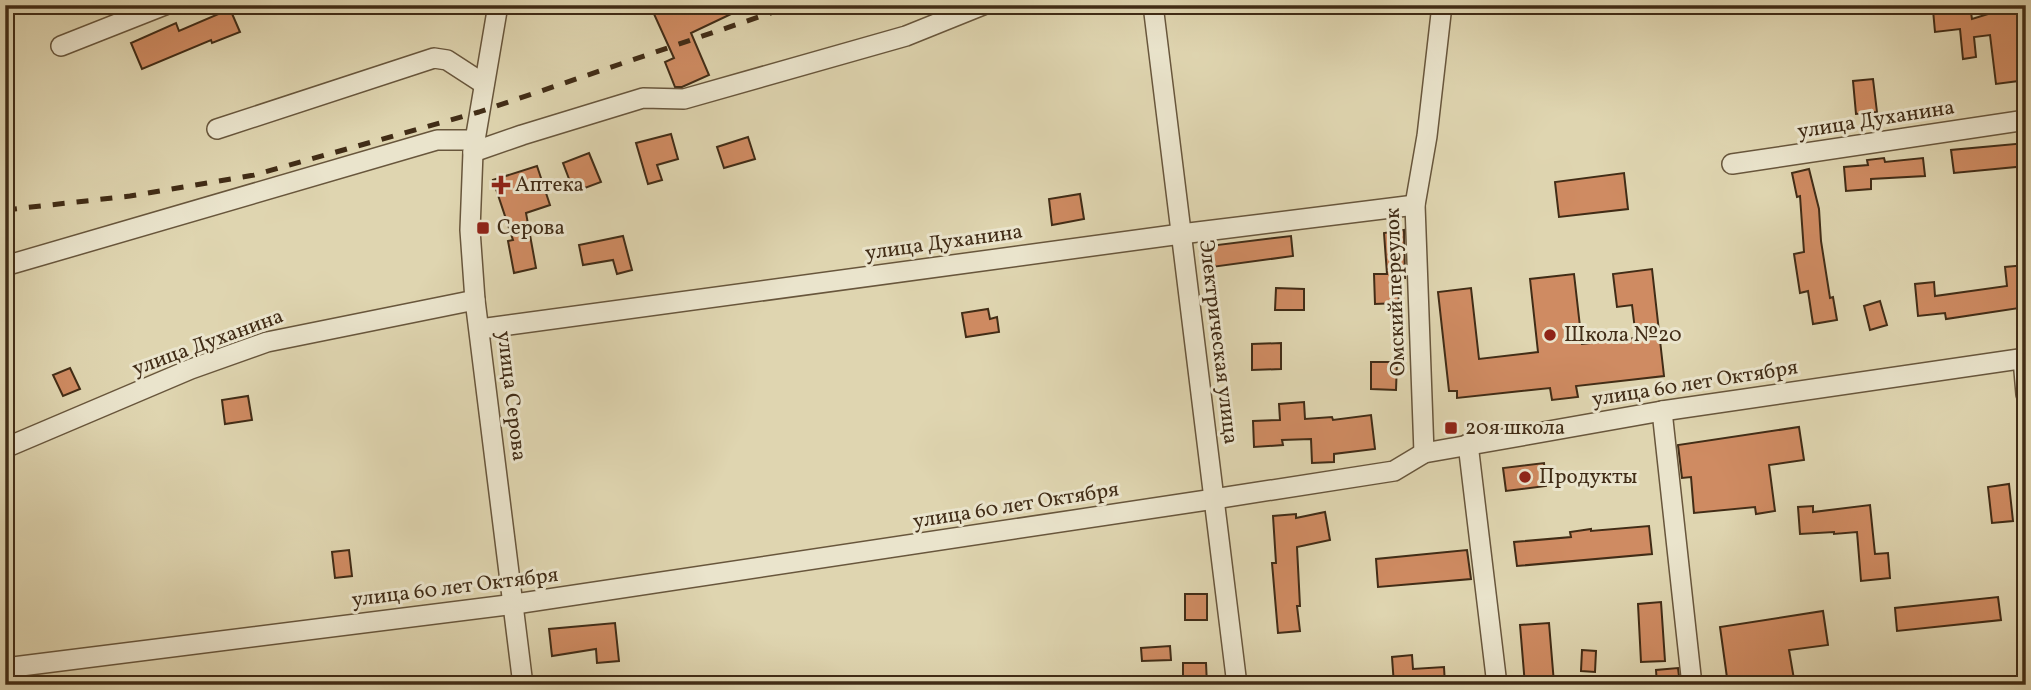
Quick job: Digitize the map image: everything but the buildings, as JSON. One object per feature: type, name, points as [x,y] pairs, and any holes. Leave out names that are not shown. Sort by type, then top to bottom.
[{"type":"street","points":[[61,46],[166,5]]},
{"type":"street","name":"улица Серова","points":[[498,5],[474,146],[470,230],[475,300],[523,685]]},
{"type":"street","points":[[5,266],[437,140],[474,146],[522,135],[643,98],[684,99],[906,36],[983,5]]},
{"type":"street","name":"Электрическая улица","points":[[1153,5],[1237,685]]},
{"type":"street","name":"Омский переулок","points":[[1424,453],[1415,205],[1427,136],[1443,5]]},
{"type":"street","points":[[217,129],[434,58],[447,60],[484,84]]},
{"type":"street","name":"улица Духанина","points":[[1732,164],[2026,120]]},
{"type":"street","name":"улица Духанина","points":[[480,329],[1415,205]]},
{"type":"street","name":"улица Духанина","points":[[5,448],[191,369],[267,342],[475,300]]},
{"type":"street","points":[[2024,358],[2026,394]]},
{"type":"street","name":"улица 60 лет Октября","points":[[5,668],[514,604],[1214,499],[1394,471],[1424,453],[1468,444],[1662,411],[2024,358]]},
{"type":"street","points":[[1662,411],[1692,685]]},
{"type":"street","points":[[1468,444],[1497,685]]},
{"type":"railway","points":[[5,210],[130,196],[254,175],[479,112],[794,5]]},
{"type":"place","name":"Аптека","points":[[501,185]]},
{"type":"place","name":"Серова","points":[[483,228]]},
{"type":"place","name":"Школа №20","points":[[1550,335]]},
{"type":"place","name":"20я школа","points":[[1451,428]]},
{"type":"place","name":"Продукты","points":[[1525,477]]}]
